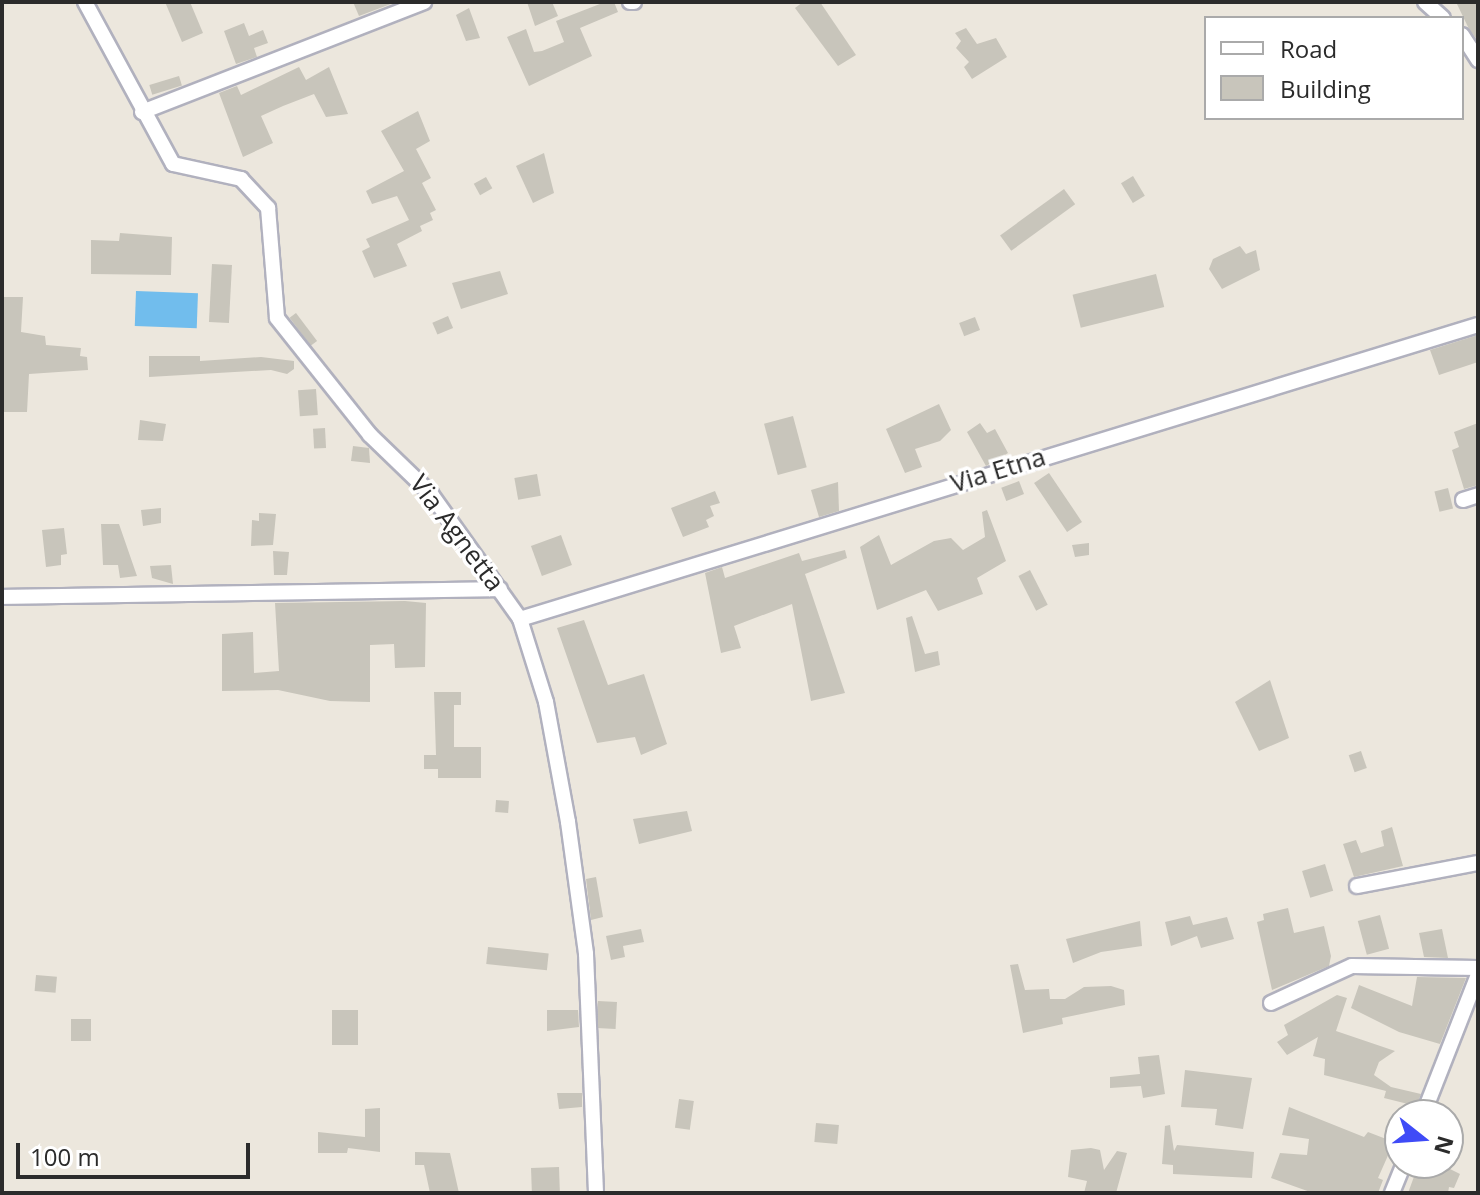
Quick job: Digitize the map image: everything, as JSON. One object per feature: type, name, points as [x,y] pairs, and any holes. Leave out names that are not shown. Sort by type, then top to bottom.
[{"type":"street","name":"Via Agnetta","points":[[85,2],[142,112],[173,164],[223,172],[255,190],[268,208],[277,318],[370,435],[431,494],[520,619],[546,702],[586,954],[596,1193]]},
{"type":"street","points":[[142,112],[424,2]]},
{"type":"street","points":[[1425,2],[1441,16]]},
{"type":"street","points":[[1464,38],[1478,60]]},
{"type":"street","name":"Via Etna","points":[[520,619],[1478,325]]},
{"type":"street","points":[[1463,500],[1478,495]]},
{"type":"street","points":[[2,597],[500,589]]},
{"type":"street","points":[[1357,886],[1478,863]]},
{"type":"street","points":[[1271,1003],[1352,966],[1478,968]]},
{"type":"street","points":[[1429,1099],[1478,975]]},
{"type":"water","points":[[136,291],[198,293],[197,328],[135,326]]},
{"type":"building","points":[[165,2],[190,2],[203,33],[182,42]]},
{"type":"building","points":[[353,2],[396,2],[359,16]]},
{"type":"building","points":[[527,2],[552,2],[558,16],[535,26]]},
{"type":"building","points":[[605,2],[614,2],[618,12],[580,28],[592,56],[529,86],[507,37],[526,29],[534,52],[542,51],[564,42],[556,21]]},
{"type":"building","points":[[803,2],[820,2],[856,55],[838,66],[795,8]]},
{"type":"building","points":[[1456,2],[1478,2],[1478,41],[1469,29]]},
{"type":"building","points":[[469,8],[480,38],[466,41],[456,15]]},
{"type":"building","points":[[244,23],[249,36],[263,30],[268,43],[254,48],[257,57],[236,64],[224,31]]},
{"type":"building","points":[[966,28],[977,44],[996,38],[1007,57],[972,79],[964,67],[969,62],[956,48],[961,41],[955,33]]},
{"type":"building","points":[[299,67],[306,80],[329,67],[348,114],[326,117],[314,94],[283,106],[261,116],[273,143],[243,157],[219,93],[237,86],[241,95]]},
{"type":"building","points":[[179,76],[182,86],[152,95],[149,85]]},
{"type":"building","points":[[418,111],[430,141],[416,149],[431,178],[422,183],[436,210],[430,213],[433,220],[420,226],[422,231],[397,244],[407,266],[374,278],[362,251],[370,247],[366,239],[409,220],[397,196],[372,204],[366,191],[404,171],[381,131]]},
{"type":"building","points":[[544,153],[554,193],[533,203],[516,166]]},
{"type":"building","points":[[1133,176],[1145,196],[1133,203],[1121,183]]},
{"type":"building","points":[[486,177],[492,188],[480,195],[474,184]]},
{"type":"building","points":[[1064,189],[1075,204],[1011,251],[1000,235]]},
{"type":"building","points":[[120,233],[172,237],[171,275],[91,274],[91,240],[119,241]]},
{"type":"building","points":[[1240,246],[1246,254],[1256,250],[1260,270],[1222,289],[1209,269],[1213,259]]},
{"type":"building","points":[[212,264],[232,265],[229,323],[209,322]]},
{"type":"building","points":[[500,271],[508,294],[461,309],[452,283]]},
{"type":"building","points":[[1156,274],[1164,307],[1081,328],[1073,295]]},
{"type":"building","points":[[2,297],[23,297],[21,332],[45,336],[46,345],[81,348],[80,356],[87,357],[88,370],[29,374],[27,412],[2,412]]},
{"type":"building","points":[[296,313],[317,341],[311,346],[290,318]]},
{"type":"building","points":[[448,316],[453,328],[437,335],[432,323]]},
{"type":"building","points":[[975,317],[980,330],[964,336],[959,323]]},
{"type":"building","points":[[1478,335],[1478,362],[1439,375],[1430,350]]},
{"type":"building","points":[[149,356],[200,356],[200,361],[261,357],[294,361],[294,369],[287,374],[271,370],[149,377]]},
{"type":"building","points":[[316,389],[318,415],[300,416],[298,390]]},
{"type":"building","points":[[939,404],[951,430],[940,441],[915,449],[922,467],[905,473],[886,429]]},
{"type":"building","points":[[793,416],[807,467],[778,475],[764,424]]},
{"type":"building","points":[[140,420],[166,424],[163,441],[138,440]]},
{"type":"building","points":[[980,423],[987,433],[995,429],[1008,453],[986,466],[967,432]]},
{"type":"building","points":[[1478,423],[1478,485],[1464,489],[1452,450],[1459,447],[1454,432]]},
{"type":"building","points":[[325,428],[326,448],[314,449],[313,429]]},
{"type":"building","points":[[353,446],[369,448],[370,463],[351,461]]},
{"type":"building","points":[[1049,473],[1082,522],[1067,532],[1034,483]]},
{"type":"building","points":[[537,474],[541,496],[518,500],[514,478]]},
{"type":"building","points":[[1019,481],[1024,494],[1006,501],[1001,488]]},
{"type":"building","points":[[838,482],[839,511],[819,517],[811,490]]},
{"type":"building","points":[[1448,488],[1453,508],[1439,512],[1434,491]]},
{"type":"building","points":[[715,491],[720,503],[710,506],[714,516],[706,520],[709,527],[683,537],[671,508]]},
{"type":"building","points":[[161,508],[161,523],[143,526],[141,510]]},
{"type":"building","points":[[987,510],[1006,561],[977,578],[983,594],[938,611],[926,590],[877,610],[860,547],[879,535],[891,565],[934,541],[951,538],[963,550],[985,537],[982,512]]},
{"type":"building","points":[[259,513],[276,514],[273,545],[251,546],[252,520],[259,521]]},
{"type":"building","points":[[101,524],[119,524],[137,576],[120,578],[118,565],[103,565]]},
{"type":"building","points":[[64,528],[67,554],[61,555],[61,565],[46,567],[42,530]]},
{"type":"building","points":[[561,535],[572,565],[542,576],[531,546]]},
{"type":"building","points":[[1089,543],[1089,555],[1075,557],[1072,545]]},
{"type":"building","points":[[845,550],[847,558],[805,574],[845,693],[811,701],[792,604],[734,626],[741,648],[721,653],[705,573],[722,567],[725,578],[799,553],[802,561]]},
{"type":"building","points":[[273,551],[289,552],[287,575],[274,575]]},
{"type":"building","points":[[171,565],[173,584],[152,578],[150,566]]},
{"type":"building","points":[[1030,570],[1048,605],[1036,611],[1018,576]]},
{"type":"building","points":[[275,603],[426,603],[425,667],[395,668],[394,644],[370,645],[370,702],[330,701],[278,690],[222,691],[222,634],[253,632],[254,673],[279,671]]},
{"type":"building","points":[[912,616],[925,654],[938,651],[940,665],[915,672],[906,618]]},
{"type":"building","points":[[584,620],[608,685],[644,674],[667,744],[641,755],[635,737],[597,743],[557,628]]},
{"type":"building","points":[[1270,680],[1289,738],[1259,751],[1235,702]]},
{"type":"building","points":[[434,692],[461,692],[461,705],[454,705],[454,747],[481,747],[481,778],[438,778],[438,769],[424,769],[424,755],[436,755]]},
{"type":"building","points":[[1361,751],[1367,768],[1355,772],[1349,755]]},
{"type":"building","points":[[496,800],[509,801],[508,813],[495,812]]},
{"type":"building","points":[[687,811],[692,831],[639,844],[633,819]]},
{"type":"building","points":[[1392,827],[1403,866],[1354,877],[1343,844],[1356,840],[1361,853],[1384,846],[1381,831]]},
{"type":"building","points":[[1325,864],[1333,891],[1310,898],[1302,871]]},
{"type":"building","points":[[596,877],[603,917],[591,920],[586,879]]},
{"type":"building","points":[[1288,908],[1294,933],[1324,926],[1331,956],[1329,966],[1272,990],[1257,922],[1264,920],[1263,914]]},
{"type":"building","points":[[1380,915],[1389,949],[1367,955],[1358,921]]},
{"type":"building","points":[[1190,916],[1193,925],[1227,917],[1234,939],[1201,948],[1197,936],[1171,946],[1165,922]]},
{"type":"building","points":[[1140,921],[1142,946],[1101,952],[1073,963],[1066,939]]},
{"type":"building","points":[[641,929],[644,942],[623,946],[625,957],[611,960],[606,936]]},
{"type":"building","points":[[1442,929],[1448,958],[1424,957],[1419,933]]},
{"type":"building","points":[[488,947],[549,953],[547,970],[486,964]]},
{"type":"building","points":[[1018,964],[1025,990],[1049,989],[1050,999],[1065,999],[1084,987],[1111,986],[1124,990],[1125,1005],[1062,1018],[1063,1024],[1023,1033],[1010,965]]},
{"type":"building","points":[[36,975],[57,977],[56,993],[35,991]]},
{"type":"building","points":[[1417,977],[1466,978],[1440,1044],[1399,1032],[1351,1008],[1359,985],[1412,1006]]},
{"type":"building","points":[[1337,995],[1347,998],[1336,1031],[1395,1051],[1379,1062],[1374,1075],[1391,1087],[1421,1094],[1419,1099],[1384,1098],[1386,1091],[1324,1075],[1325,1059],[1313,1056],[1318,1037],[1287,1055],[1277,1042],[1288,1035],[1284,1025]]},
{"type":"building","points":[[598,1001],[617,1002],[616,1029],[597,1028]]},
{"type":"building","points":[[332,1010],[358,1010],[358,1045],[332,1045]]},
{"type":"building","points":[[547,1010],[578,1010],[579,1027],[547,1031]]},
{"type":"building","points":[[71,1019],[91,1019],[91,1041],[71,1041]]},
{"type":"building","points":[[1159,1055],[1165,1094],[1143,1098],[1141,1086],[1110,1088],[1110,1077],[1140,1074],[1138,1057]]},
{"type":"building","points":[[1185,1070],[1252,1078],[1243,1129],[1215,1125],[1217,1109],[1181,1107]]},
{"type":"building","points":[[557,1093],[582,1093],[582,1107],[559,1109]]},
{"type":"building","points":[[679,1099],[694,1101],[690,1130],[675,1128]]},
{"type":"building","points":[[1289,1107],[1364,1137],[1368,1132],[1384,1138],[1384,1164],[1378,1178],[1383,1180],[1378,1193],[1313,1193],[1271,1178],[1280,1153],[1307,1155],[1309,1139],[1282,1135]]},
{"type":"building","points":[[380,1108],[380,1152],[348,1148],[347,1153],[318,1153],[318,1132],[365,1137],[365,1109]]},
{"type":"building","points":[[816,1123],[839,1125],[837,1144],[814,1142]]},
{"type":"building","points":[[1170,1125],[1174,1151],[1177,1145],[1254,1152],[1252,1178],[1173,1174],[1173,1165],[1162,1164],[1165,1126]]},
{"type":"building","points":[[1071,1150],[1100,1150],[1104,1170],[1117,1151],[1127,1153],[1116,1193],[1084,1193],[1087,1181],[1068,1177]]},
{"type":"building","points":[[415,1152],[450,1153],[459,1193],[430,1193],[424,1165],[415,1165]]},
{"type":"building","points":[[559,1167],[560,1192],[532,1193],[531,1168]]},
{"type":"building","points":[[1413,1179],[1458,1179],[1454,1188],[1449,1187],[1448,1193],[1408,1193]]}]
